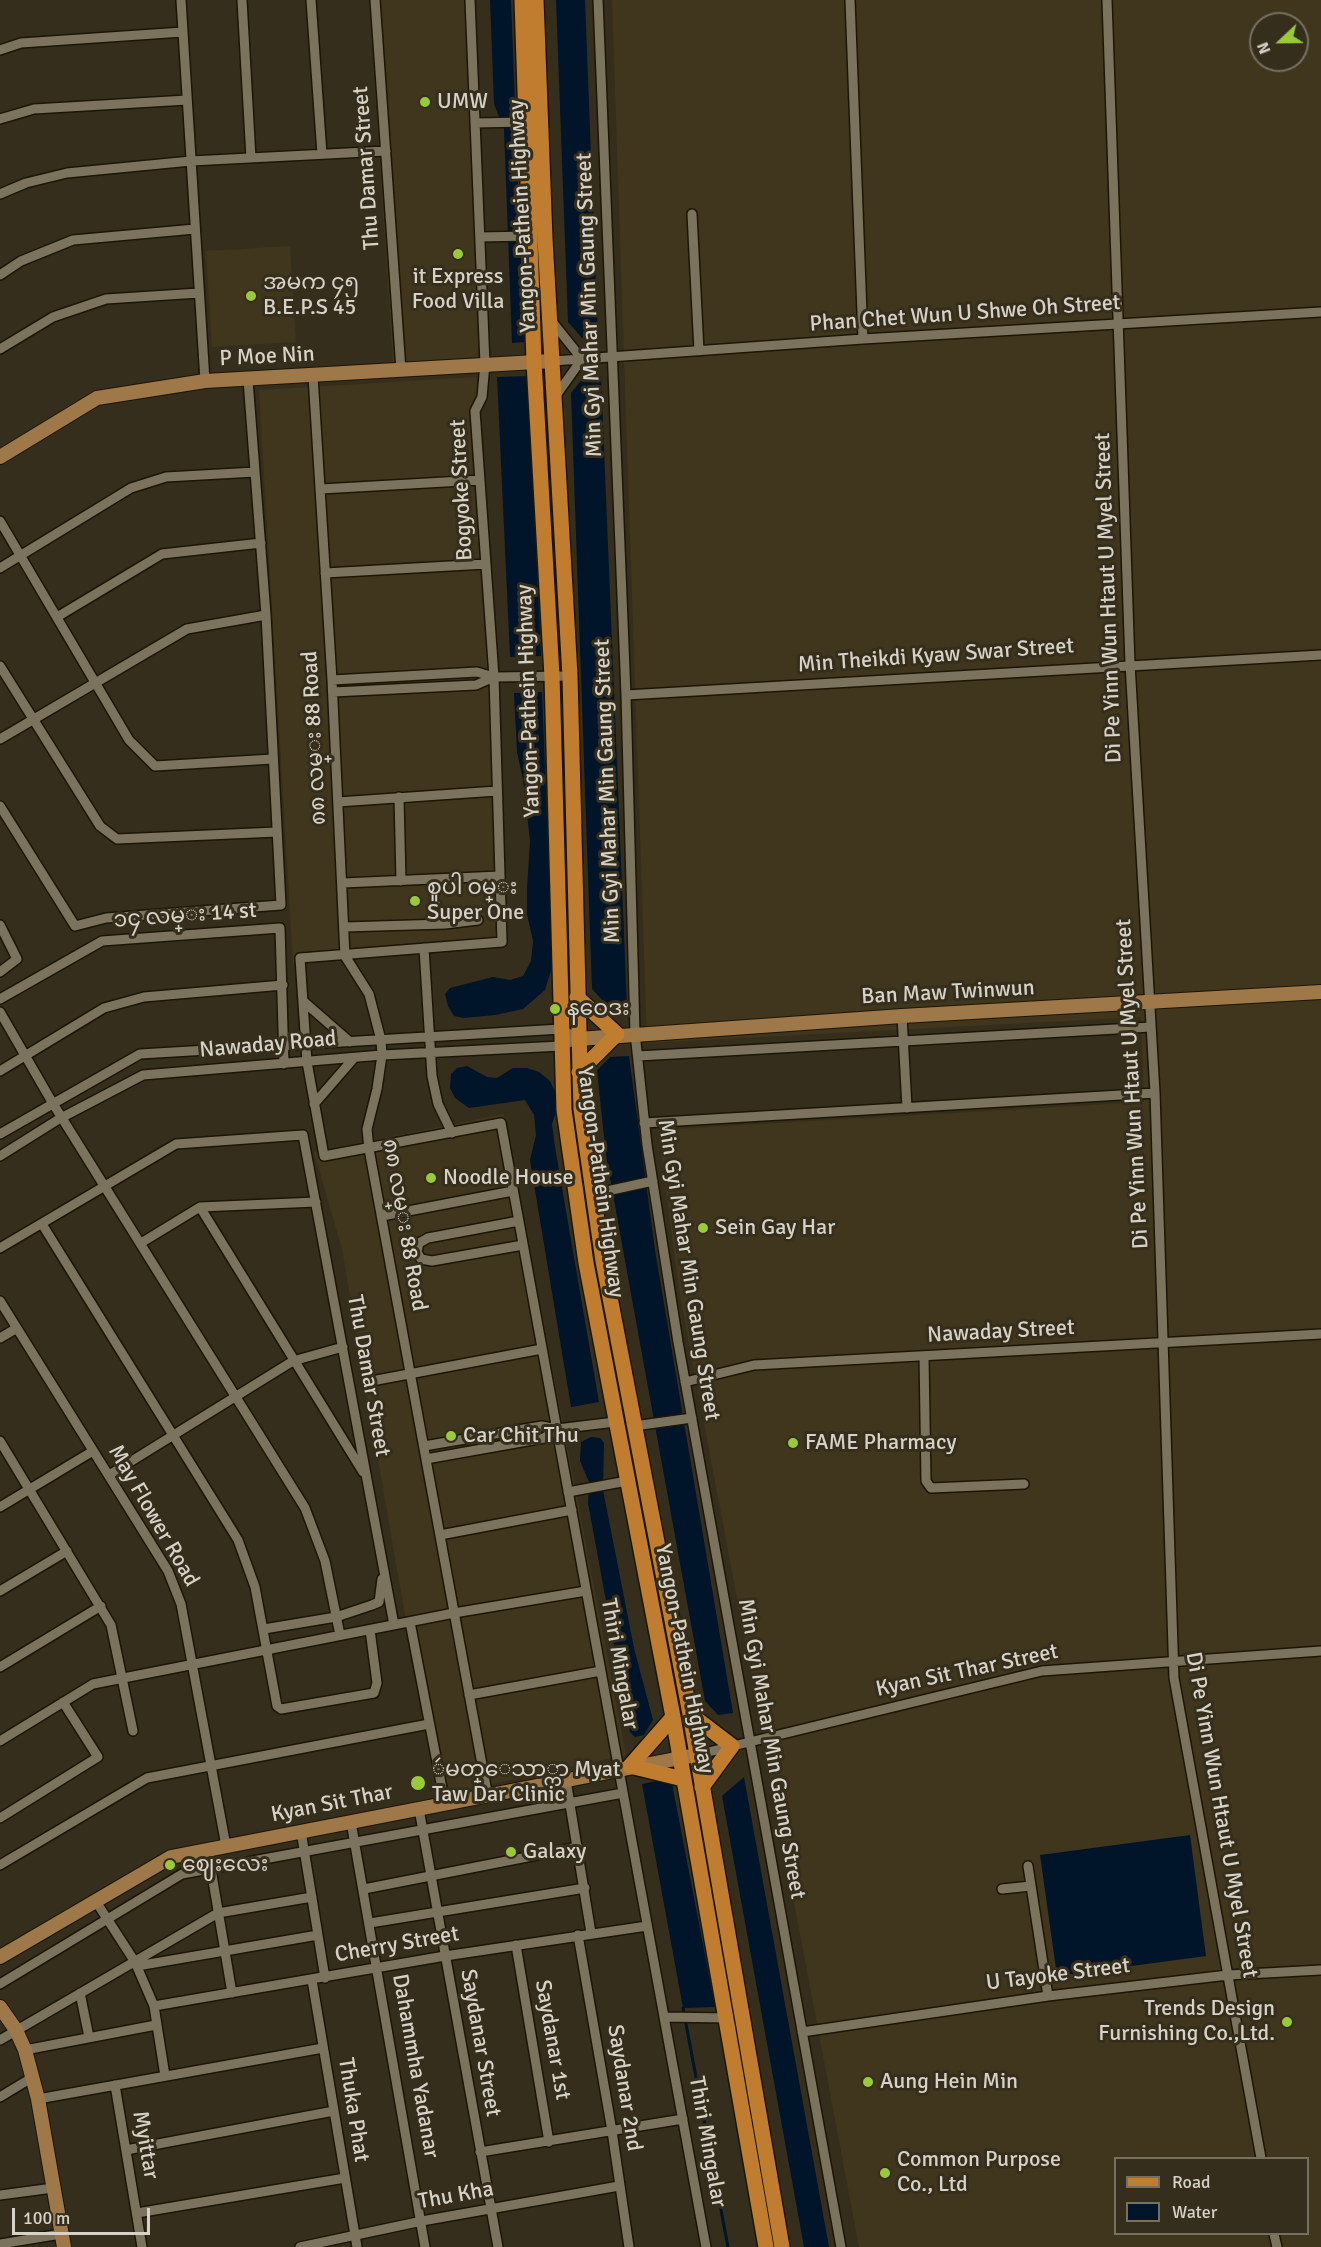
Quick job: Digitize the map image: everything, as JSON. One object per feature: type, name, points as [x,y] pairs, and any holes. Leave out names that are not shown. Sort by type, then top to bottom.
[{"type":"main road","name":"Yangon-Pathein Highway","points":[[522,0],[523,122],[528,237],[552,676],[564,1110],[570,1164],[615,1422],[673,1717],[728,2018],[766,2247]]},
{"type":"main road","name":"Yangon-Pathein Highway","points":[[536,0],[554,399],[570,676],[579,1072],[593,1194],[634,1426],[690,1714],[782,2247]]},
{"type":"main road","points":[[577,997],[617,1034],[579,1072]]},
{"type":"main road","points":[[690,1714],[732,1746],[702,1786]]},
{"type":"main road","points":[[624,1767],[673,1717]]},
{"type":"main road","points":[[624,1767],[683,1779]]},
{"type":"street","points":[[181,0],[205,381]]},
{"type":"street","points":[[242,0],[251,158]]},
{"type":"street","points":[[311,0],[322,154]]},
{"type":"street","name":"Thu Damar Street","points":[[375,0],[401,369]]},
{"type":"street","name":"Bogyoke Street","points":[[424,948],[502,942],[494,677],[476,411],[482,397],[485,363],[470,0]]},
{"type":"street","name":"Min Gyi Mahar Min Gaung Street","points":[[598,0],[626,695],[635,1033],[650,1182],[685,1382],[688,1418],[750,1743],[841,2247]]},
{"type":"street","points":[[850,0],[863,339]]},
{"type":"street","name":"Di Pe Yinn Wun Htaut U Myel Street","points":[[1107,0],[1130,664],[1155,1093],[1165,1343],[1174,1678],[1261,2157]]},
{"type":"street","points":[[0,50],[21,43],[183,32]]},
{"type":"street","points":[[0,119],[34,109],[187,100]]},
{"type":"street","points":[[475,123],[523,122]]},
{"type":"street","points":[[0,194],[26,183],[67,173],[191,161],[386,151]]},
{"type":"street","points":[[692,214],[699,351]]},
{"type":"street","points":[[0,275],[21,261],[73,240],[195,229]]},
{"type":"street","points":[[480,237],[528,237]]},
{"type":"street","points":[[0,349],[53,317],[106,299],[200,292]]},
{"type":"street","name":"Phan Chet Wun U Shwe Oh Street","points":[[553,361],[863,339],[1321,312]]},
{"type":"street","points":[[550,319],[582,359],[554,399]]},
{"type":"street","name":"P Moe Nin","points":[[0,457],[97,398],[205,381],[313,376],[485,363],[553,361]]},
{"type":"street","name":"၈၈ လမ္း 88 Road","points":[[313,376],[333,692],[345,956],[369,994],[381,1040],[382,1055],[377,1089],[367,1129],[369,1149],[488,1797]]},
{"type":"street","points":[[0,806],[75,926],[106,918],[281,905],[266,615],[248,380]]},
{"type":"street","points":[[0,568],[132,488],[166,477],[255,472]]},
{"type":"street","points":[[321,489],[480,480]]},
{"type":"street","points":[[0,521],[129,740],[155,766],[273,759]]},
{"type":"street","points":[[57,617],[162,554],[261,543]]},
{"type":"street","points":[[325,573],[486,564]]},
{"type":"street","points":[[0,739],[187,629],[266,615]]},
{"type":"street","name":"Min Theikdi Kyaw Swar Street","points":[[626,695],[1130,664],[1321,655]]},
{"type":"street","points":[[0,666],[100,826],[117,839],[277,832]]},
{"type":"street","points":[[332,680],[477,672],[494,677],[570,676]]},
{"type":"street","points":[[333,692],[476,685],[494,677]]},
{"type":"street","points":[[338,802],[497,791]]},
{"type":"street","points":[[399,797],[401,880]]},
{"type":"street","points":[[343,883],[500,876]]},
{"type":"street","points":[[344,927],[445,924],[478,920]]},
{"type":"street","points":[[0,925],[17,959],[0,972]]},
{"type":"street","name":"၁၄ လမ္း 14 st","points":[[0,999],[102,941],[280,928],[283,985]]},
{"type":"street","points":[[424,948],[430,1053],[438,1104],[452,1133],[324,1156],[307,1062],[300,958],[345,956],[424,948]]},
{"type":"street","points":[[0,1071],[104,1008],[144,997],[283,985],[284,1064]]},
{"type":"street","name":"Ban Maw Twinwun","points":[[578,1039],[617,1034],[1321,992]]},
{"type":"street","points":[[303,1001],[350,1042]]},
{"type":"street","points":[[0,1012],[27,1054],[52,1102],[305,1508],[325,1561],[340,1635]]},
{"type":"street","points":[[902,1016],[907,1108]]},
{"type":"street","points":[[638,1056],[1151,1027]]},
{"type":"street","points":[[561,1029],[578,1039]]},
{"type":"street","name":"Nawaday Road","points":[[0,1134],[140,1053],[561,1029]]},
{"type":"street","name":"Nawaday Road","points":[[0,1156],[62,1118],[143,1075],[382,1055],[561,1046],[578,1039]]},
{"type":"street","points":[[314,1104],[354,1058]]},
{"type":"street","points":[[644,1123],[1155,1093]]},
{"type":"street","name":"Thiri Mingalar","points":[[452,1133],[501,1123],[601,1671],[624,1767],[623,1793],[706,2247]]},
{"type":"street","name":"Thu Damar Street","points":[[106,1186],[176,1144],[303,1135],[394,1625]]},
{"type":"street","points":[[593,1194],[650,1182]]},
{"type":"street","points":[[0,1248],[106,1186]]},
{"type":"street","points":[[382,1216],[513,1191]]},
{"type":"street","points":[[141,1243],[200,1207],[316,1202]]},
{"type":"street","points":[[200,1207],[366,1476]]},
{"type":"street","points":[[519,1221],[428,1238],[419,1243],[417,1252],[421,1258],[432,1261],[523,1245]]},
{"type":"street","points":[[42,1224],[238,1540],[255,1587],[268,1650],[275,1702],[281,1709],[374,1693],[376,1683],[370,1630]]},
{"type":"street","name":"May Flower Road","points":[[0,1301],[168,1571],[181,1604],[226,1846]]},
{"type":"street","points":[[0,1338],[17,1328]]},
{"type":"street","name":"Nawaday Street","points":[[685,1382],[754,1365],[1321,1334]]},
{"type":"street","points":[[109,1475],[293,1361],[343,1347]]},
{"type":"street","points":[[377,1380],[542,1349]]},
{"type":"street","points":[[924,1356],[926,1481],[932,1488],[1024,1484]]},
{"type":"street","points":[[634,1426],[688,1418]]},
{"type":"street","points":[[424,1446],[542,1426],[557,1429],[615,1422]]},
{"type":"street","points":[[426,1459],[544,1438],[557,1429]]},
{"type":"street","points":[[486,1436],[489,1448]]},
{"type":"street","points":[[0,1441],[111,1625],[133,1731]]},
{"type":"street","points":[[0,1507],[93,1451]]},
{"type":"street","points":[[568,1492],[627,1481]]},
{"type":"street","points":[[440,1535],[572,1510]]},
{"type":"street","points":[[0,1591],[67,1551]]},
{"type":"street","points":[[264,1629],[336,1617],[378,1602],[384,1569]]},
{"type":"street","points":[[0,1741],[93,1684],[454,1613],[586,1591]]},
{"type":"street","points":[[0,1667],[101,1606]]},
{"type":"street","points":[[410,1622],[445,1804]]},
{"type":"street","name":"Kyan Sit Thar Street","points":[[696,1755],[1042,1671],[1321,1651]]},
{"type":"street","points":[[469,1695],[601,1671]]},
{"type":"street","points":[[0,1818],[98,1757],[63,1702]]},
{"type":"street","points":[[0,1865],[147,1778],[429,1724]]},
{"type":"street","name":"Kyan Sit Thar","points":[[0,1957],[171,1857],[488,1797],[624,1767],[696,1755]]},
{"type":"street","points":[[566,1780],[591,1933]]},
{"type":"street","points":[[0,1984],[182,1874],[623,1793]]},
{"type":"street","name":"Saydanar Street","points":[[419,1809],[498,2247]]},
{"type":"street","name":"Dahammha Yadanar","points":[[351,1822],[379,1969],[425,2247]]},
{"type":"street","points":[[301,1831],[325,1978]]},
{"type":"street","points":[[364,1889],[578,1847]]},
{"type":"street","points":[[1028,1866],[1048,1996]]},
{"type":"street","points":[[211,1869],[232,1993]]},
{"type":"street","points":[[1002,1889],[1031,1886]]},
{"type":"street","points":[[370,1923],[585,1888]]},
{"type":"street","points":[[0,2040],[80,1993],[136,1964],[218,1913],[312,1897]]},
{"type":"street","points":[[95,1900],[136,1964],[154,2006],[165,2076]]},
{"type":"street","name":"Cherry Street","points":[[154,2006],[445,1956],[647,1926]]},
{"type":"street","points":[[136,1964],[318,1935]]},
{"type":"street","name":"Saydanar 2nd","points":[[578,1935],[612,2131],[628,2247]]},
{"type":"street","name":"Saydanar 1st","points":[[516,1945],[549,2142]]},
{"type":"street","name":"U Tayoke Street","points":[[802,2032],[1048,1996],[1228,1975],[1321,1970]]},
{"type":"street","name":"Thuka Phat","points":[[312,1980],[357,2247]]},
{"type":"street","points":[[80,1993],[89,2037]]},
{"type":"street","points":[[0,2007],[26,2050],[38,2099],[62,2241],[0,2244]]},
{"type":"street","points":[[664,2017],[728,2018]]},
{"type":"street","points":[[26,2050],[156,2025]]},
{"type":"street","points":[[38,2099],[323,2048]]},
{"type":"street","points":[[0,2097],[33,2077]]},
{"type":"street","name":"Myittar","points":[[115,2085],[142,2247]]},
{"type":"street","points":[[126,2150],[334,2111]]},
{"type":"street","points":[[480,2152],[683,2119]]},
{"type":"street","points":[[137,2213],[345,2178]]},
{"type":"street","name":"Thu Kha","points":[[300,2247],[422,2221],[619,2186]]},
{"type":"street","points":[[0,2195],[53,2187]]},
{"type":"street","points":[[701,2247],[706,2247]]},
{"type":"shaded area","points":[[369,0],[465,0],[480,357],[393,363]]},
{"type":"shaded area","points":[[612,0],[1321,0],[1321,2247],[859,2247],[679,1290],[658,1130],[1144,1102],[1141,1017],[647,1043]]},
{"type":"shaded area","name":"အမက ၄၅ B.E.P.S 45","points":[[290,246],[296,342],[212,347],[206,251]]},
{"type":"shaded area","points":[[477,377],[506,948],[293,963],[259,390]]},
{"type":"shaded area","points":[[504,1114],[626,1755],[436,1796],[342,1249],[314,1152]]},
{"type":"water","points":[[490,0],[511,0],[524,342],[512,343],[504,129],[494,104]]},
{"type":"water","points":[[556,0],[585,0],[598,337],[582,338],[568,322]]},
{"type":"water","points":[[528,376],[541,656],[510,657],[497,377]]},
{"type":"water","points":[[601,376],[627,1006],[609,1007],[592,989],[571,393],[584,377]]},
{"type":"water","points":[[542,692],[551,971],[545,990],[523,1009],[495,1015],[464,1018],[454,1016],[445,994],[450,988],[493,977],[510,980],[523,976],[531,961],[533,941],[527,914],[530,841],[523,780],[517,752],[514,693]]},
{"type":"water","points":[[629,1056],[655,1250],[733,1713],[718,1715],[705,1701],[606,1156],[597,1070],[610,1057]]},
{"type":"water","points":[[467,1066],[487,1077],[497,1078],[513,1068],[527,1068],[539,1072],[550,1081],[556,1094],[556,1112],[552,1124],[555,1147],[599,1402],[571,1407],[530,1160],[536,1135],[534,1115],[525,1100],[469,1108],[455,1098],[450,1088],[451,1074],[457,1068]]},
{"type":"water","points":[[591,1437],[600,1438],[604,1443],[603,1490],[634,1648],[653,1720],[644,1735],[635,1737],[630,1732],[588,1503],[589,1482],[580,1461],[581,1442]]},
{"type":"water","points":[[744,1777],[829,2247],[804,2247],[722,1796]]},
{"type":"water","points":[[671,1778],[715,2007],[683,2008],[642,1784]]},
{"type":"water","points":[[1190,1835],[1206,1956],[1057,1976],[1040,1855]]},
{"type":"waterway","points":[[683,2008],[728,2247]]},
{"type":"place","name":"UMW","points":[[425,102]]},
{"type":"place","name":"it Express Food Villa","points":[[458,254]]},
{"type":"place","name":"အမက ၄၅ B.E.P.S 45","points":[[251,296]]},
{"type":"place","name":"စူပါ ၀မ္း Super One","points":[[415,901]]},
{"type":"place","name":"နဝေဒး","points":[[555,1009]]},
{"type":"place","name":"Noodle House","points":[[431,1178]]},
{"type":"place","name":"Sein Gay Har","points":[[703,1228]]},
{"type":"place","name":"Car Chit Thu","points":[[451,1436]]},
{"type":"place","name":"FAME Pharmacy","points":[[793,1443]]},
{"type":"place","name":"ဴမတ္ေသာ္တာ Myat Taw Dar Clinic","points":[[418,1783]]},
{"type":"place","name":"Galaxy","points":[[511,1852]]},
{"type":"place","name":"ဈေးလေး","points":[[170,1865]]},
{"type":"place","name":"Trends Design Furnishing Co.,Ltd.","points":[[1287,2022]]},
{"type":"place","name":"Aung Hein Min","points":[[868,2082]]},
{"type":"place","name":"Common Purpose Co., Ltd","points":[[885,2173]]}]
